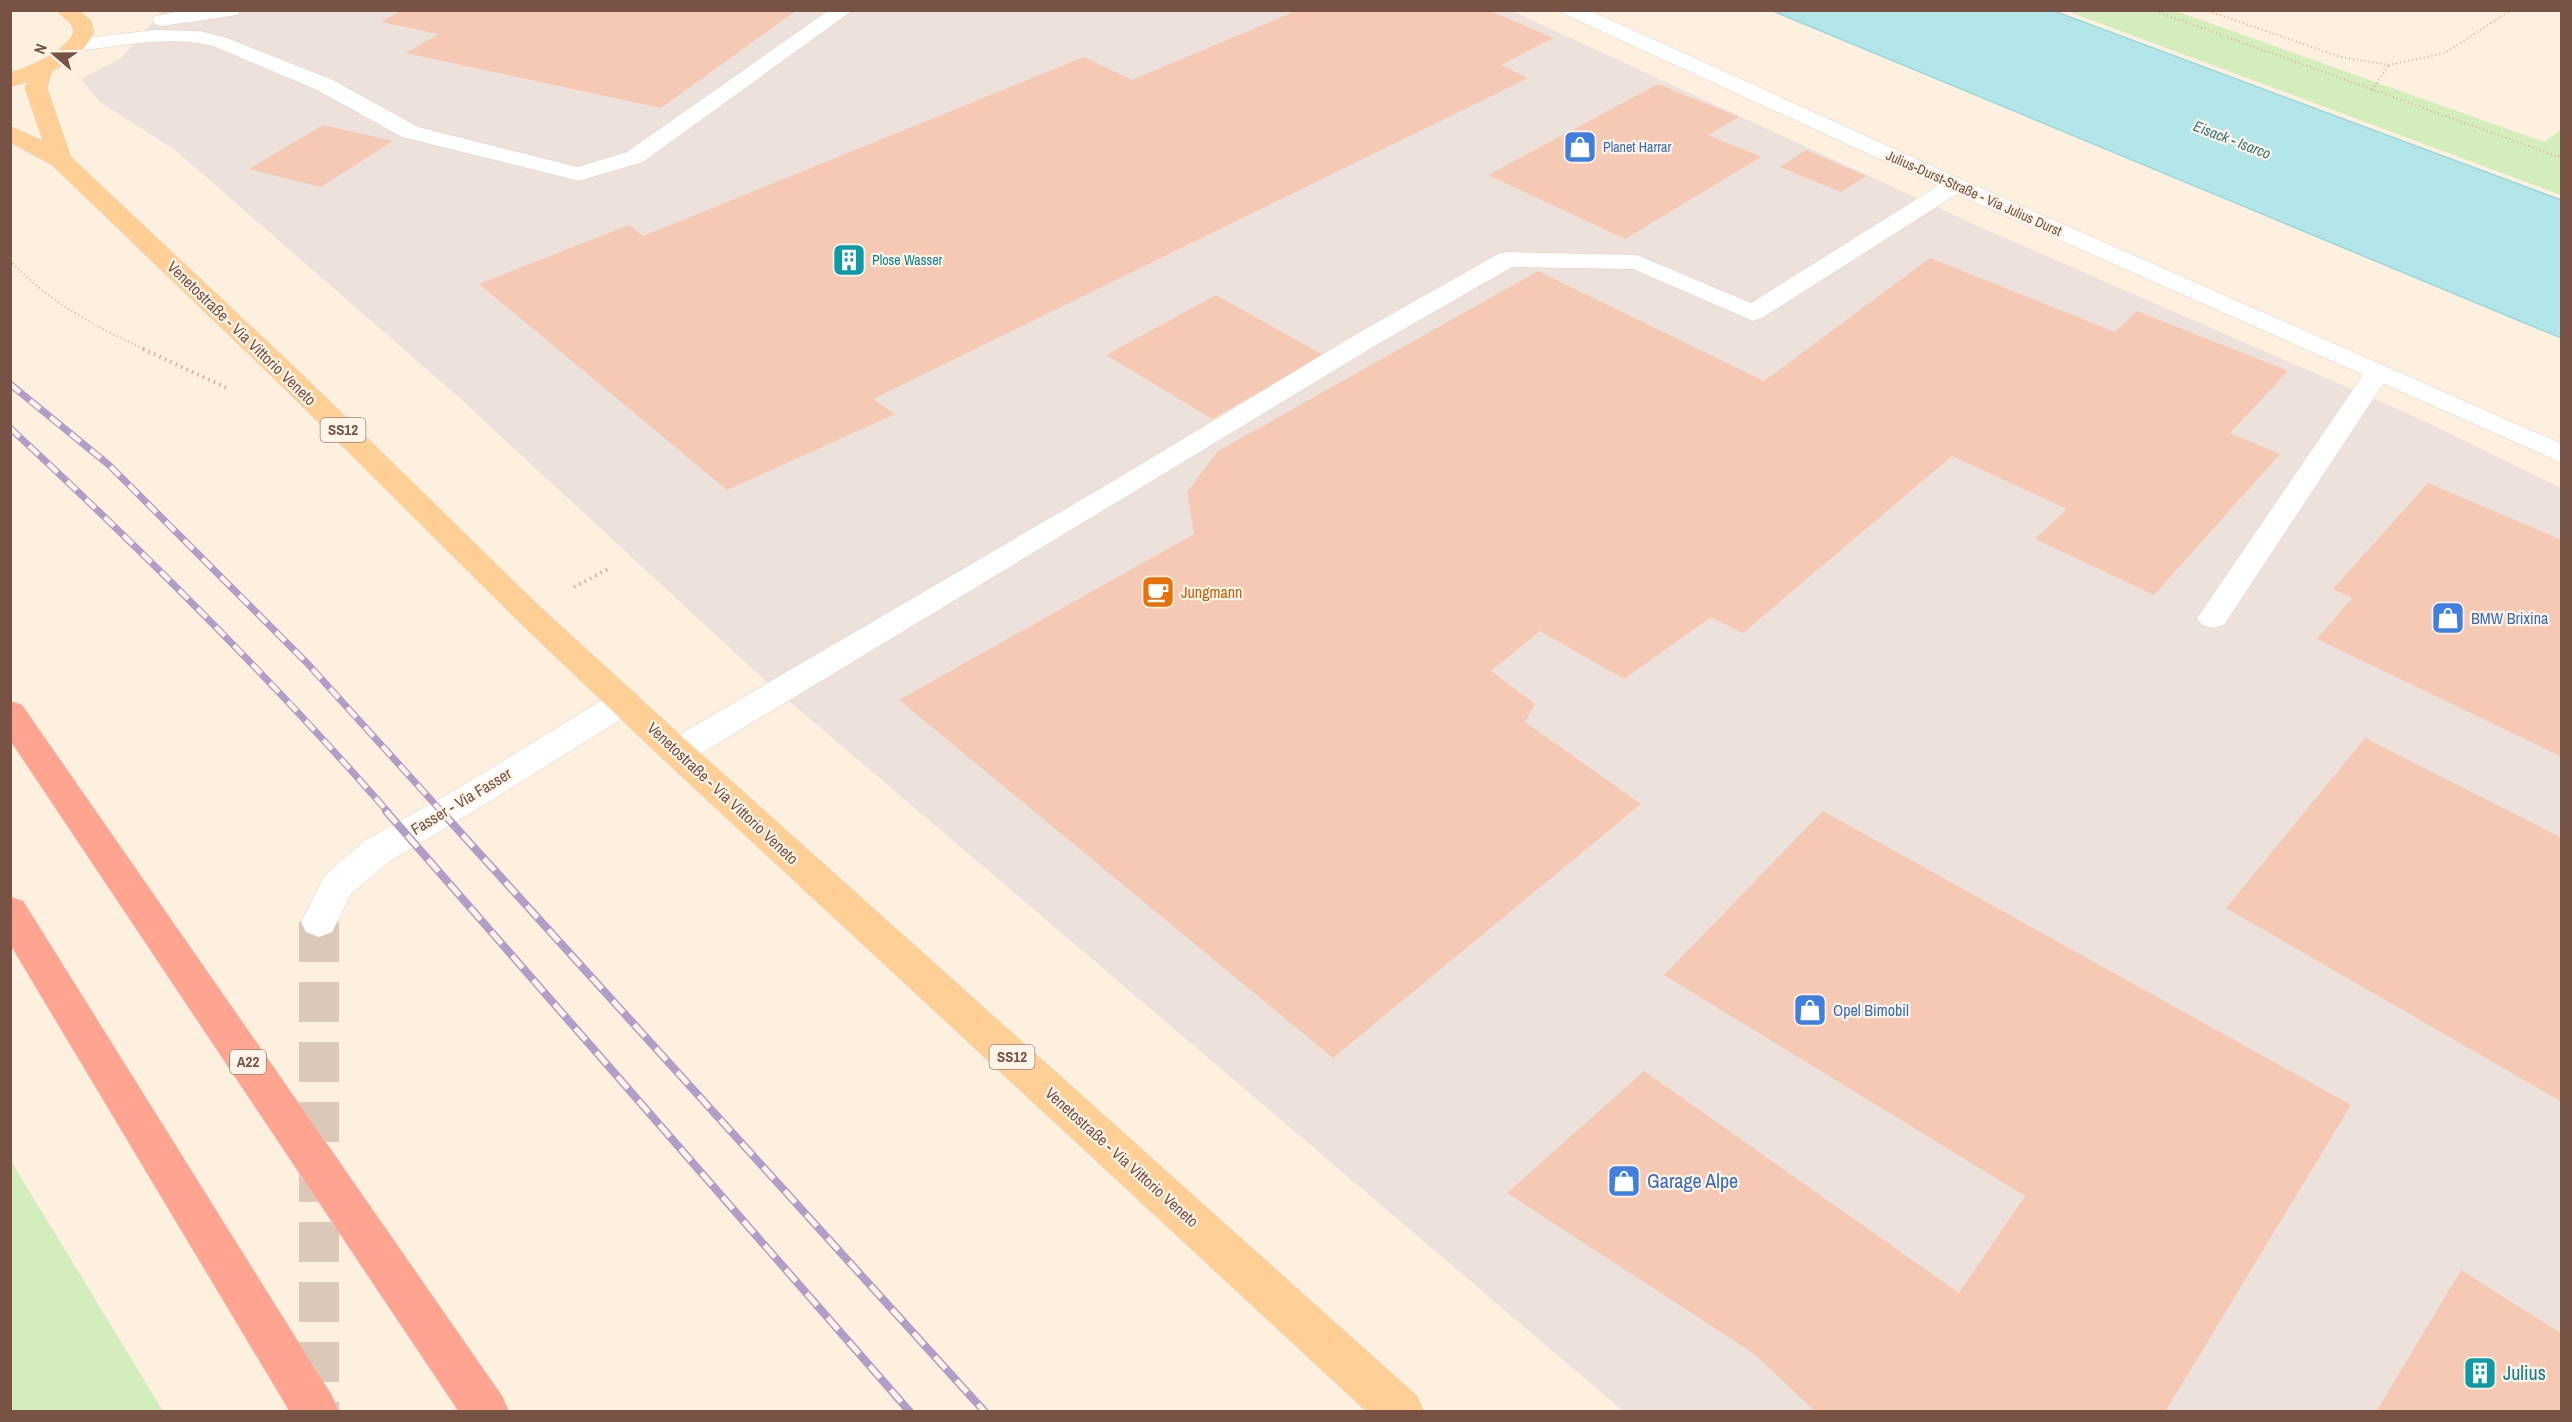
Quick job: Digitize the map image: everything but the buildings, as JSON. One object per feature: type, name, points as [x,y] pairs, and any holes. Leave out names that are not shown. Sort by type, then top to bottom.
[{"type":"highway","name":"A22","points":[[10,713],[486,1412]]},
{"type":"highway","points":[[10,911],[316,1412]]},
{"type":"main road","points":[[10,81],[63,57],[80,34],[76,16],[66,10]]},
{"type":"main road","name":"Venetostraße - Via Vittorio Veneto","points":[[42,68],[36,88],[60,160]]},
{"type":"main road","name":"Venetostraße - Via Vittorio Veneto","points":[[10,133],[60,160],[296,384],[526,611],[677,752],[1401,1412]]},
{"type":"street","points":[[80,34],[231,10]]},
{"type":"street","points":[[80,34],[200,38],[220,42],[325,85],[410,132],[579,174],[635,157],[843,10]]},
{"type":"street","name":"Julius-Durst-Straße - Via Julius Durst","points":[[1571,10],[1955,185],[2562,455]]},
{"type":"street","points":[[677,752],[1369,338],[1507,259],[1637,262],[1753,313],[1955,185]]},
{"type":"street","points":[[2213,618],[2378,372]]},
{"type":"street","name":"Fasser - Via Fasser","points":[[319,922],[338,885],[377,851],[469,798],[624,702]]},
{"type":"path","points":[[2152,10],[2562,158]]},
{"type":"path","points":[[2205,10],[2341,57],[2389,65],[2445,53],[2511,10]]},
{"type":"path","points":[[2372,90],[2389,65]]},
{"type":"path","points":[[10,260],[23,274],[94,326],[254,401],[296,384]]},
{"type":"path","points":[[574,587],[610,568]]},
{"type":"shaded area","points":[[156,10],[1512,11],[1980,227],[2429,423],[2561,488],[2561,1411],[1623,1411],[769,684],[455,394],[175,150],[100,102],[81,79],[121,58],[160,14]]},
{"type":"green space","points":[[2067,11],[2176,11],[2544,142],[2561,130],[2561,195]]},
{"type":"green space","points":[[11,1161],[163,1411],[11,1411]]},
{"type":"water","name":"Eisack - Isarco","points":[[1773,11],[2054,11],[2561,200],[2561,338]]},
{"type":"tunnel","points":[[319,922],[319,1412]]},
{"type":"railway","points":[[10,384],[109,465],[307,663],[442,812]]},
{"type":"railway","points":[[10,428],[204,615],[298,712],[388,812]]},
{"type":"railway","points":[[386,811],[910,1412]]},
{"type":"railway","points":[[441,811],[985,1412]]},
{"type":"place","name":"Planet Harrar","points":[[1580,147]]},
{"type":"place","name":"Plose Wasser","points":[[849,260]]},
{"type":"place","name":"Jungmann","points":[[1158,592]]},
{"type":"place","name":"BMW Brixina","points":[[2448,618]]},
{"type":"place","name":"Opel Bimobil","points":[[1810,1010]]},
{"type":"place","name":"Garage Alpe","points":[[1624,1181]]},
{"type":"place","name":"Julius","points":[[2480,1373]]}]
